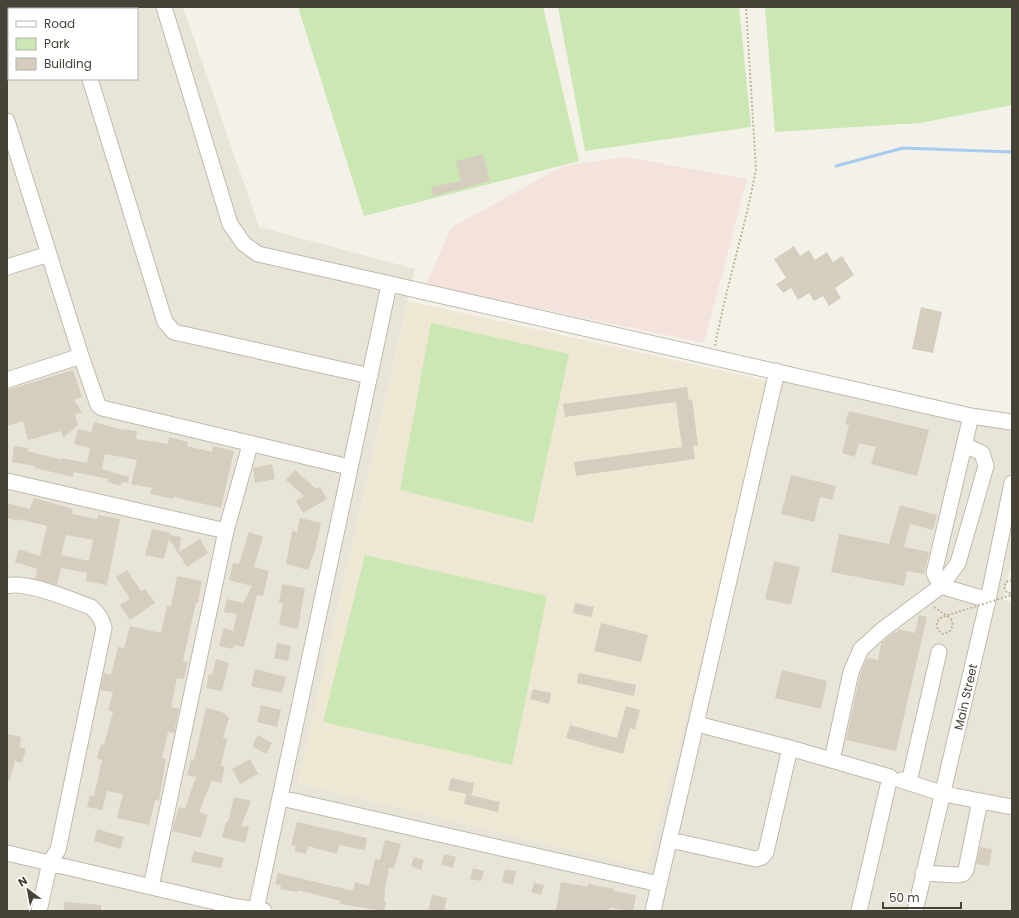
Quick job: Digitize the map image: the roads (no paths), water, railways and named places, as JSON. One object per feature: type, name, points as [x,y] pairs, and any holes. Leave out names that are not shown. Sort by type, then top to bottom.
[{"type":"street","points":[[164,7],[230,224],[244,244],[258,254],[388,285],[777,371],[971,416],[1012,422]]},
{"type":"street","points":[[90,80],[168,328],[174,332],[370,376]]},
{"type":"street","points":[[7,121],[12,158],[49,254],[96,401],[102,408],[250,445],[349,467]]},
{"type":"street","points":[[7,267],[49,254]]},
{"type":"street","points":[[7,852],[151,887],[232,909],[260,910],[281,798],[388,285]]},
{"type":"street","points":[[7,380],[81,356]]},
{"type":"street","points":[[653,911],[777,371]]},
{"type":"street","points":[[971,416],[934,573],[941,586],[988,600]]},
{"type":"street","points":[[151,887],[226,532],[250,445]]},
{"type":"street","points":[[832,760],[852,672],[861,649],[926,596],[941,586],[958,562],[986,466],[982,453],[964,446]]},
{"type":"street","points":[[7,481],[226,532]]},
{"type":"street","name":"Main Street","points":[[915,911],[923,873],[944,794],[988,600],[1008,527],[1012,483]]},
{"type":"street","points":[[7,586],[18,584],[91,607],[103,622],[104,628],[58,850],[50,862],[39,911]]},
{"type":"street","points":[[909,782],[939,652]]},
{"type":"street","points":[[697,724],[790,748],[909,782],[944,794],[1012,808]]},
{"type":"street","points":[[670,840],[756,859],[762,857],[766,852],[790,748]]},
{"type":"street","points":[[859,911],[890,777]]},
{"type":"street","points":[[281,798],[659,884]]},
{"type":"street","points":[[923,873],[958,875],[962,874],[966,870],[980,801]]},
{"type":"waterway","points":[[836,166],[903,148],[1012,152]]}]
